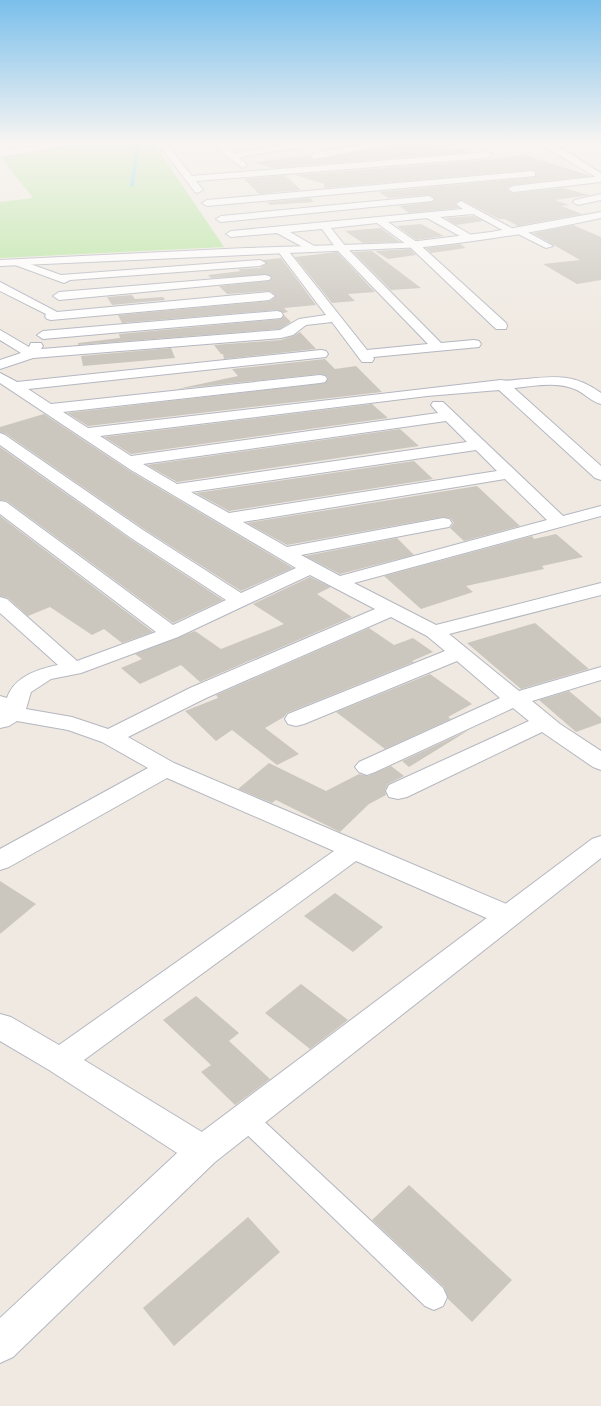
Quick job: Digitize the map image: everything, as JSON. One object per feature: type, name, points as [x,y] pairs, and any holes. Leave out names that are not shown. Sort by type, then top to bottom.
[{"type":"street","points":[[211,208],[231,234],[236,252]]},
{"type":"street","points":[[221,219],[342,208]]},
{"type":"street","points":[[469,208],[517,232]]},
{"type":"street","points":[[231,234],[474,211]]},
{"type":"street","points":[[0,263],[414,245],[517,232],[601,215]]},
{"type":"street","points":[[430,216],[468,238]]},
{"type":"street","points":[[380,221],[414,245],[501,326]]},
{"type":"street","points":[[325,226],[342,249],[438,347]]},
{"type":"street","points":[[280,230],[312,249]]},
{"type":"street","points":[[282,250],[365,357],[438,347],[474,344]]},
{"type":"street","points":[[30,354],[43,335],[72,261]]},
{"type":"street","points":[[19,263],[65,279],[260,263]]},
{"type":"street","points":[[59,296],[265,278]]},
{"type":"street","points":[[0,286],[51,314],[269,296]]},
{"type":"street","points":[[43,335],[277,315]]},
{"type":"street","points":[[0,365],[30,354],[282,334],[288,332],[303,322],[335,318]]},
{"type":"street","points":[[0,334],[30,354]]},
{"type":"street","points":[[8,387],[321,354]]},
{"type":"street","points":[[85,433],[562,377],[580,386],[601,400]]},
{"type":"street","points":[[47,408],[320,379]]},
{"type":"street","points":[[501,384],[601,475]]},
{"type":"street","points":[[8,387],[47,408],[128,461],[310,568],[434,632],[544,723],[601,762]]},
{"type":"street","points":[[427,392],[448,416],[559,522]]},
{"type":"street","points":[[128,461],[448,416]]},
{"type":"street","points":[[0,438],[137,534],[242,601]]},
{"type":"street","points":[[175,489],[479,445]]},
{"type":"street","points":[[226,519],[508,474]]},
{"type":"street","points":[[0,506],[171,633]]},
{"type":"street","points":[[338,582],[601,511]]},
{"type":"street","points":[[284,553],[443,523]]},
{"type":"street","points":[[310,568],[171,633],[74,669],[45,674],[22,689],[5,713],[72,724],[110,737],[166,768],[508,916]]},
{"type":"street","points":[[434,632],[601,589]]},
{"type":"street","points":[[0,603],[74,669]]},
{"type":"street","points":[[110,737],[198,693],[391,610]]},
{"type":"street","points":[[296,718],[459,653]]},
{"type":"street","points":[[367,767],[515,699],[601,672]]},
{"type":"street","points":[[398,791],[544,723]]},
{"type":"street","points":[[0,861],[166,768]]},
{"type":"street","points":[[0,1344],[203,1150],[601,845]]},
{"type":"street","points":[[60,1061],[353,850]]},
{"type":"street","points":[[0,1026],[60,1061],[203,1150]]},
{"type":"lane","points":[[517,232],[549,246]]},
{"type":"lane","points":[[245,1118],[434,1297]]},
{"type":"green space","points":[[0,208],[197,208],[224,247],[0,258]]},
{"type":"building","points":[[401,208],[459,208],[409,213]]},
{"type":"building","points":[[477,208],[565,208],[582,214],[518,226],[505,219],[499,219]]},
{"type":"building","points":[[473,216],[483,221],[456,225],[445,218]]},
{"type":"building","points":[[421,224],[444,236],[416,240],[397,226]]},
{"type":"building","points":[[573,225],[601,237],[601,280],[577,284],[543,264],[580,260],[533,233]]},
{"type":"building","points":[[381,228],[400,242],[363,243],[345,231]]},
{"type":"building","points":[[460,244],[466,248],[431,253],[426,248]]},
{"type":"building","points":[[410,249],[416,255],[388,259],[375,251]]},
{"type":"building","points":[[372,251],[421,288],[391,290],[353,252]]},
{"type":"building","points":[[337,252],[375,292],[348,294],[355,301],[332,303],[295,257]]},
{"type":"building","points":[[281,258],[316,305],[284,308],[288,312],[283,313],[277,310],[122,323],[118,315],[270,301],[276,296],[270,291],[227,294],[219,286],[269,281],[272,278],[269,275],[211,278],[208,275],[241,271],[238,269],[260,268],[267,264],[263,260]]},
{"type":"building","points":[[132,295],[135,299],[163,297],[165,300],[112,305],[107,297]]},
{"type":"building","points":[[284,315],[291,322],[280,329],[78,345],[78,343],[120,338],[119,334],[281,319]]},
{"type":"building","points":[[300,332],[316,349],[224,359],[223,354],[221,354],[214,345],[281,340]]},
{"type":"building","points":[[171,348],[175,358],[83,366],[81,356]]},
{"type":"building","points":[[325,359],[335,369],[356,366],[382,392],[88,426],[67,413],[325,383],[328,378],[325,375],[320,374],[177,389],[238,376],[232,369]]},
{"type":"building","points":[[372,404],[388,418],[131,454],[104,437]]},
{"type":"building","points":[[44,414],[130,471],[293,568],[241,591],[144,529],[6,434],[0,432],[0,427]]},
{"type":"building","points":[[400,429],[419,446],[177,482],[147,465]]},
{"type":"building","points":[[0,447],[130,539],[223,600],[173,623],[7,501],[0,500]]},
{"type":"building","points":[[414,461],[433,479],[229,511],[196,493]]},
{"type":"building","points":[[477,486],[520,526],[464,541],[450,528],[454,523],[450,518],[443,517],[287,545],[247,523]]},
{"type":"building","points":[[0,516],[153,632],[122,643],[104,629],[92,635],[50,607],[28,616],[8,598],[0,596]]},
{"type":"building","points":[[556,534],[583,557],[542,566],[544,569],[466,586],[473,592],[421,609],[384,576],[532,536],[534,539]]},
{"type":"building","points":[[397,538],[414,555],[340,574],[305,556]]},
{"type":"building","points":[[310,577],[331,587],[317,594],[352,617],[200,682],[181,665],[140,684],[121,668],[142,659],[135,654],[195,631],[221,649],[284,624],[253,604]]},
{"type":"building","points":[[535,623],[589,669],[521,689],[467,643]]},
{"type":"building","points":[[369,628],[394,645],[413,638],[433,652],[412,661],[414,662],[287,713],[284,717],[265,728],[299,754],[277,765],[232,730],[216,741],[185,711],[218,698],[216,695]]},
{"type":"building","points":[[430,674],[472,704],[448,717],[451,719],[385,749],[336,712]]},
{"type":"building","points":[[569,691],[601,718],[601,723],[576,732],[539,700]]},
{"type":"building","points":[[469,730],[409,767],[402,761]]},
{"type":"building","points":[[269,763],[326,791],[359,774],[368,776],[391,766],[404,776],[388,784],[385,790],[386,795],[369,804],[340,832],[276,800],[272,803],[238,789]]},
{"type":"building","points":[[0,881],[36,904],[0,934]]},
{"type":"building","points":[[335,893],[383,927],[353,952],[304,916]]},
{"type":"building","points":[[301,984],[348,1020],[310,1049],[265,1013]]},
{"type":"building","points":[[196,996],[239,1033],[229,1041],[270,1079],[235,1105],[201,1072],[211,1065],[163,1020]]},
{"type":"building","points":[[409,1185],[512,1280],[472,1322],[448,1299],[444,1287],[372,1220]]},
{"type":"building","points":[[248,1217],[280,1252],[174,1346],[143,1308]]}]
